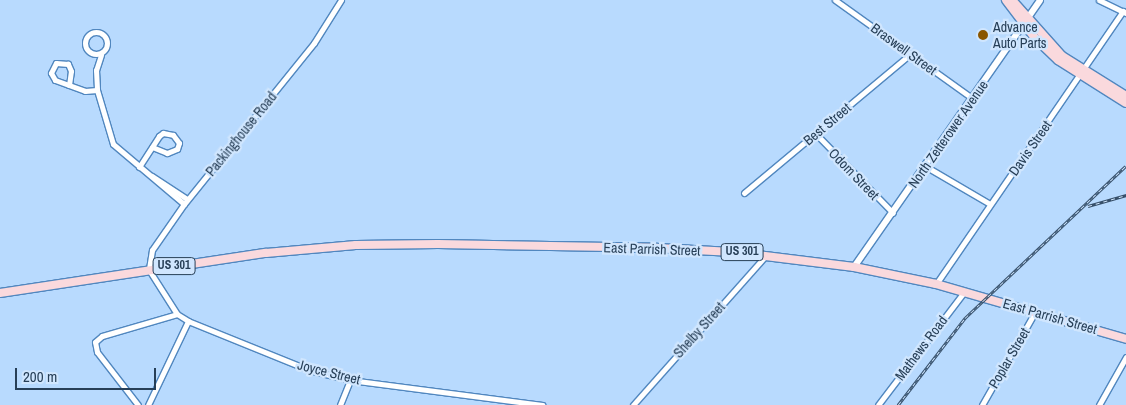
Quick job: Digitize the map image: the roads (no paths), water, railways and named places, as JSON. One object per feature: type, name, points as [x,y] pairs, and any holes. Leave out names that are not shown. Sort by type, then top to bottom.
[{"type":"main road","points":[[1006,0],[1025,22],[1081,74],[1126,103]]},
{"type":"main road","points":[[1012,0],[1025,22]]},
{"type":"main road","points":[[1081,74],[1126,96]]},
{"type":"main road","name":"East Parrish Street","points":[[149,270],[348,246],[562,246],[766,255],[854,267],[936,284],[1126,339]]},
{"type":"main road","name":"US 301","points":[[0,293],[149,270]]},
{"type":"street","name":"Packinghouse Road","points":[[149,270],[152,250],[184,204],[314,43],[340,0]]},
{"type":"street","name":"Braswell Street","points":[[835,0],[972,98]]},
{"type":"street","name":"North Zetterower Avenue","points":[[854,267],[893,214],[1040,0]]},
{"type":"street","points":[[1099,0],[1124,12]]},
{"type":"street","name":"Davis Street","points":[[936,284],[1124,12]]},
{"type":"street","points":[[100,55],[86,47],[85,40],[92,32],[105,36],[106,42],[96,70],[97,90],[112,144],[184,204]]},
{"type":"street","name":"Best Street","points":[[744,193],[910,54]]},
{"type":"street","points":[[69,85],[71,71],[68,64],[56,63],[52,77],[69,85],[85,92],[97,90]]},
{"type":"street","points":[[139,166],[159,136],[168,133],[179,143],[176,149],[166,153],[152,147]]},
{"type":"street","name":"Odom Street","points":[[816,134],[893,214]]},
{"type":"street","points":[[925,166],[990,204]]},
{"type":"street","points":[[149,175],[188,199]]},
{"type":"street","name":"Shelby Street","points":[[633,405],[766,255]]},
{"type":"street","name":"Joyce Street","points":[[149,270],[176,314],[188,321],[309,370],[350,380],[542,405]]},
{"type":"street","name":"Mathews Road","points":[[878,405],[964,292]]},
{"type":"street","name":"Poplar Street","points":[[982,405],[1036,312]]},
{"type":"street","points":[[138,405],[97,352],[95,342],[102,336],[176,314]]},
{"type":"street","points":[[148,405],[188,321]]},
{"type":"street","points":[[1099,405],[1126,357]]},
{"type":"street","points":[[340,405],[350,380]]},
{"type":"railway","points":[[898,405],[965,318],[1126,166]]},
{"type":"railway","points":[[1088,206],[1126,195]]},
{"type":"place","name":"Advance Auto Parts","points":[[983,35]]}]
